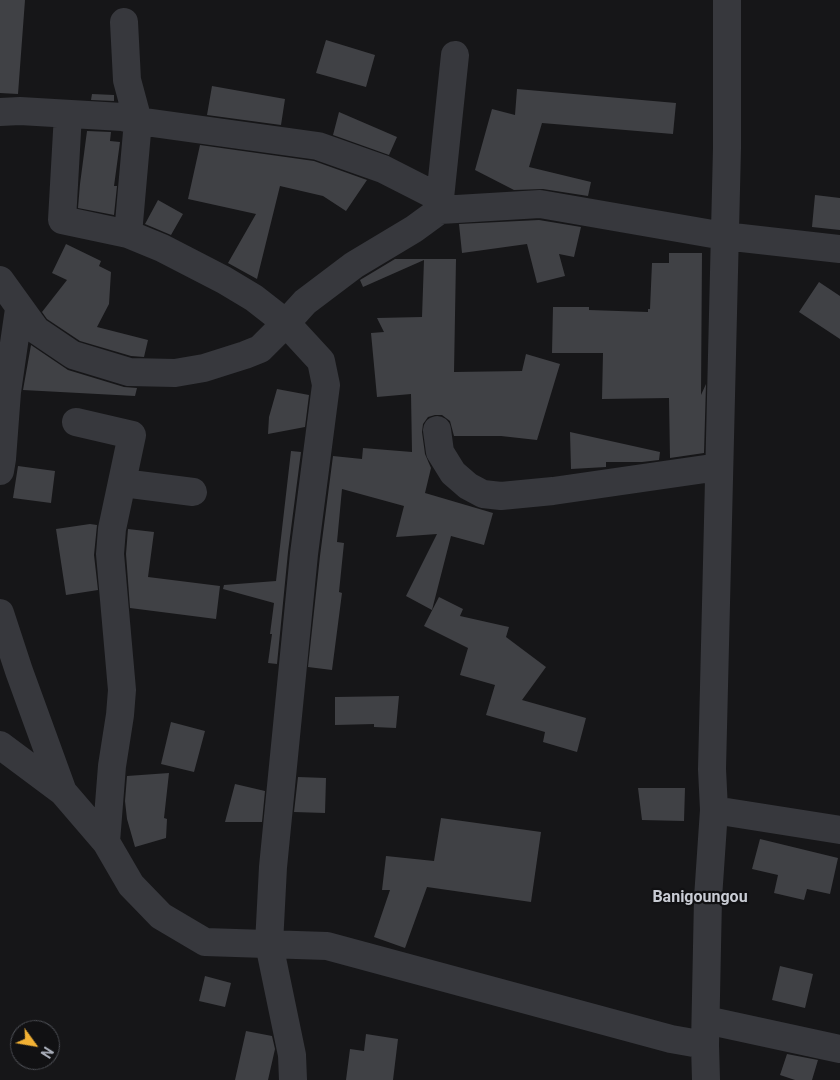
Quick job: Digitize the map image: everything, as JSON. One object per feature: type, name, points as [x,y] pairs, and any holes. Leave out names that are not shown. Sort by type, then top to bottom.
[{"type":"street","points":[[706,1080],[705,1032],[708,898],[714,810],[712,769],[724,236],[727,0]]},
{"type":"street","points":[[124,22],[127,80],[138,120],[128,234]]},
{"type":"street","points":[[0,280],[19,309],[36,330],[73,355],[129,372],[175,373],[212,366],[260,349],[305,302],[354,265],[414,229],[440,204],[455,55]]},
{"type":"street","points":[[0,112],[20,111],[122,116],[138,120],[318,146],[383,169],[440,204],[540,204],[724,236],[840,249]]},
{"type":"street","points":[[68,114],[62,220],[128,234],[162,248],[230,284],[254,298],[286,323],[321,361],[326,385],[304,554],[273,867],[269,944],[292,1055],[293,1080]]},
{"type":"street","points":[[0,470],[7,392],[19,309]]},
{"type":"street","points":[[76,422],[132,435],[112,529],[110,554],[122,690],[112,766],[106,842]]},
{"type":"street","points":[[437,430],[440,452],[453,473],[468,486],[483,494],[500,496],[553,491],[719,467]]},
{"type":"street","points":[[123,483],[193,492]]},
{"type":"street","points":[[0,613],[18,671],[63,792]]},
{"type":"street","points":[[0,745],[63,792],[106,842],[131,885],[161,916],[205,942],[327,946],[671,1039],[705,1032],[840,1049]]},
{"type":"street","points":[[714,810],[840,830]]},
{"type":"building","points":[[0,0],[25,0],[18,94],[0,93]]},
{"type":"building","points":[[326,40],[375,55],[366,87],[316,73]]},
{"type":"building","points":[[212,86],[285,99],[281,125],[207,115]]},
{"type":"building","points":[[517,89],[676,103],[673,134],[542,123],[529,167],[591,182],[588,196],[543,189],[514,190],[475,170],[492,109],[515,115]]},
{"type":"building","points":[[92,94],[114,95],[114,101],[91,100]]},
{"type":"building","points":[[339,112],[397,137],[389,155],[333,135]]},
{"type":"building","points":[[87,131],[111,132],[110,141],[120,142],[114,186],[117,186],[114,215],[78,208]]},
{"type":"building","points":[[200,145],[314,161],[367,180],[346,211],[323,196],[280,186],[257,279],[228,263],[256,214],[188,199]]},
{"type":"building","points":[[815,195],[840,198],[840,230],[812,227]]},
{"type":"building","points":[[158,200],[183,214],[171,235],[145,224]]},
{"type":"building","points":[[539,220],[581,227],[574,257],[559,254],[565,276],[537,283],[527,244],[462,253],[459,224]]},
{"type":"building","points":[[66,244],[101,261],[99,266],[111,272],[109,304],[97,327],[148,340],[144,357],[131,356],[80,341],[47,319],[42,312],[67,280],[52,273]]},
{"type":"building","points":[[669,253],[702,253],[701,395],[706,384],[704,453],[670,458],[669,398],[602,399],[603,353],[552,353],[553,307],[589,307],[589,310],[648,312],[648,309],[650,309],[652,263],[669,263]]},
{"type":"building","points":[[395,259],[456,259],[454,372],[522,371],[526,354],[560,364],[537,440],[501,436],[454,436],[450,421],[442,415],[428,417],[423,424],[422,432],[425,454],[431,468],[425,493],[493,513],[484,545],[451,536],[432,610],[406,596],[437,534],[396,537],[404,506],[342,489],[337,542],[344,543],[339,592],[342,593],[332,670],[308,667],[333,456],[362,459],[363,448],[412,452],[411,394],[377,397],[371,333],[384,332],[377,318],[422,317],[424,260],[363,287],[360,280]]},
{"type":"building","points":[[819,282],[840,296],[840,339],[799,312]]},
{"type":"building","points":[[31,345],[68,370],[124,387],[137,388],[135,396],[23,390]]},
{"type":"building","points":[[277,389],[309,395],[305,427],[268,434],[269,417]]},
{"type":"building","points":[[570,432],[660,452],[659,460],[606,462],[606,467],[571,469]]},
{"type":"building","points":[[291,451],[301,452],[288,552],[277,664],[268,663],[274,603],[223,589],[224,585],[276,581]]},
{"type":"building","points":[[18,466],[55,471],[51,503],[13,498]]},
{"type":"building","points":[[90,524],[97,525],[94,555],[98,590],[66,595],[56,529]]},
{"type":"building","points":[[128,529],[154,532],[148,577],[220,586],[216,619],[130,608],[126,554]]},
{"type":"building","points":[[439,597],[463,609],[460,616],[509,627],[506,637],[546,667],[522,700],[586,718],[577,752],[543,742],[545,732],[486,715],[495,685],[460,675],[468,648],[424,626]]},
{"type":"building","points":[[399,696],[396,728],[374,727],[374,724],[335,725],[335,697]]},
{"type":"building","points":[[171,722],[205,731],[194,772],[161,764]]},
{"type":"building","points":[[169,773],[164,818],[167,819],[166,838],[135,847],[127,819],[125,801],[127,776]]},
{"type":"building","points":[[298,777],[326,778],[325,813],[294,812]]},
{"type":"building","points":[[235,784],[265,791],[262,822],[225,822]]},
{"type":"building","points":[[638,788],[685,788],[684,821],[642,820]]},
{"type":"building","points":[[441,818],[541,832],[531,902],[427,887],[405,948],[374,937],[390,890],[382,890],[386,856],[434,861]]},
{"type":"building","points":[[760,839],[838,858],[830,894],[807,889],[804,900],[774,893],[778,875],[752,869]]},
{"type":"building","points":[[780,966],[813,974],[805,1008],[772,1000]]},
{"type":"building","points":[[205,976],[231,983],[225,1007],[199,1001]]},
{"type":"building","points":[[246,1031],[272,1036],[275,1049],[268,1080],[235,1080]]},
{"type":"building","points":[[366,1034],[398,1039],[393,1080],[346,1080],[350,1049],[364,1051]]},
{"type":"building","points":[[787,1054],[818,1060],[812,1080],[795,1080],[780,1075]]},
{"type":"district","name":"Banigoungou","points":[[700,898]]}]
